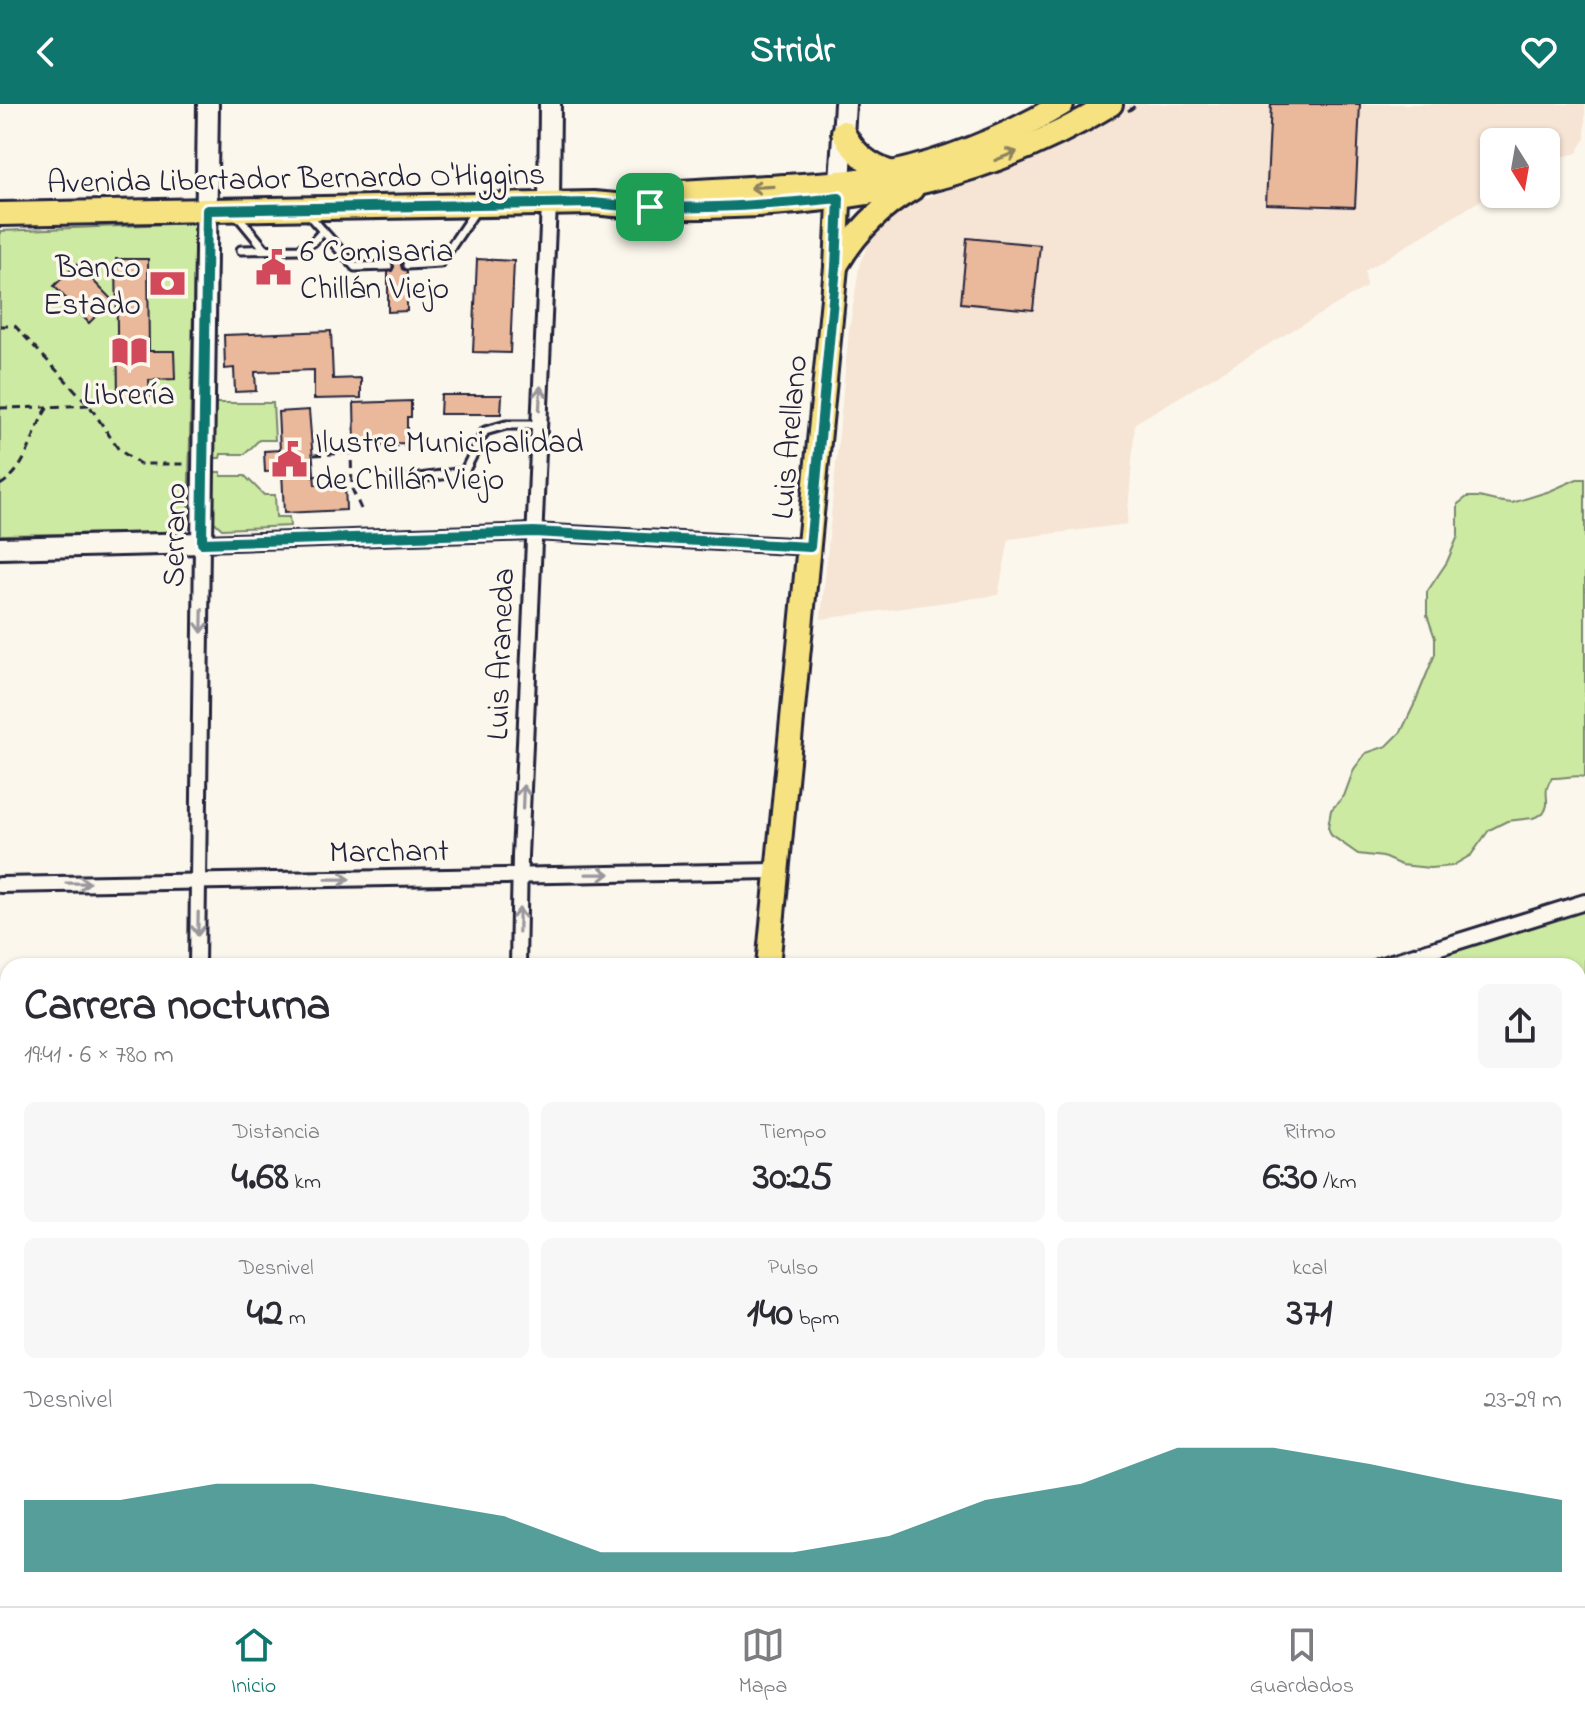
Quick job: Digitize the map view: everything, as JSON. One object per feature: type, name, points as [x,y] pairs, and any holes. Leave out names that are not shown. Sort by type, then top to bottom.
[{"type":"main road","name":"Avenida Libertador Bernardo O'Higgins","points":[[840,190],[997,138],[1062,104]]},
{"type":"main road","name":"Avenida Libertador Bernardo O'Higgins","points":[[0,214],[593,203],[653,194],[840,190],[932,181],[997,160],[1086,119],[1119,108]]},
{"type":"main road","points":[[843,132],[863,159],[892,173]]},
{"type":"main road","points":[[836,267],[857,234],[877,213],[899,197],[932,181]]},
{"type":"main road","name":"Luis Arellano","points":[[769,958],[836,267],[840,190]]},
{"type":"street","name":"Serrano","points":[[197,958],[208,104]]},
{"type":"street","name":"Luis Araneda","points":[[518,958],[549,204],[550,104]]},
{"type":"street","name":"Luis Arellano","points":[[840,190],[845,104]]},
{"type":"street","points":[[0,548],[534,532],[810,547]]},
{"type":"street","name":"Marchant","points":[[0,885],[778,871]]},
{"type":"street","points":[[1405,958],[1585,902]]},
{"type":"lane","points":[[407,265],[440,263],[479,206]]},
{"type":"lane","points":[[303,208],[355,267],[388,266]]},
{"type":"lane","points":[[233,210],[265,249]]},
{"type":"lane","points":[[241,250],[303,248],[323,231]]},
{"type":"lane","points":[[382,483],[464,472],[485,431],[506,425],[539,425]]},
{"type":"path","points":[[1119,108],[1138,104]]},
{"type":"path","points":[[0,326],[15,326],[89,405],[119,450],[140,464],[204,463]]},
{"type":"path","points":[[0,408],[89,405]]},
{"type":"path","points":[[0,485],[15,476],[48,407]]},
{"type":"path","points":[[314,455],[410,446]]},
{"type":"path","points":[[351,453],[352,489],[361,509]]},
{"type":"path","points":[[311,476],[352,474]]},
{"type":"shaded area","points":[[1126,104],[1585,104],[1585,139],[1577,153],[1560,157],[1560,128],[1480,128],[1480,201],[1365,271],[1366,287],[1135,423],[1127,524],[1009,539],[998,595],[821,619],[849,331],[860,263],[879,220],[1093,126]]},
{"type":"green space","points":[[195,223],[188,522],[175,532],[0,535],[0,231]]},
{"type":"green space","points":[[213,403],[273,403],[275,440],[259,440],[245,454],[221,454],[220,458],[212,458]]},
{"type":"green space","points":[[211,472],[221,472],[221,476],[245,476],[264,495],[275,495],[276,517],[289,517],[290,526],[222,529],[210,518]]},
{"type":"green space","points":[[1577,479],[1585,479],[1585,777],[1552,778],[1547,788],[1547,805],[1543,814],[1507,821],[1489,830],[1471,855],[1452,866],[1430,868],[1401,865],[1383,857],[1358,854],[1331,835],[1328,827],[1331,810],[1344,796],[1354,769],[1366,753],[1387,746],[1401,732],[1414,705],[1435,654],[1435,638],[1427,615],[1427,592],[1447,562],[1458,536],[1458,504],[1467,497],[1512,503]]},
{"type":"green space","points":[[1585,908],[1585,958],[1423,958]]},
{"type":"building","points":[[1271,104],[1360,104],[1355,207],[1266,204]]},
{"type":"building","points":[[967,238],[1040,245],[1033,310],[961,303]]},
{"type":"building","points":[[388,253],[407,253],[401,265],[407,271],[407,311],[388,312],[388,272],[394,267],[393,262],[388,260]]},
{"type":"building","points":[[116,259],[148,259],[149,351],[174,351],[175,379],[149,380],[150,397],[118,397]]},
{"type":"building","points":[[477,259],[514,261],[510,353],[473,352]]},
{"type":"building","points":[[77,264],[112,300],[89,323],[54,286]]},
{"type":"building","points":[[331,331],[333,379],[361,378],[361,398],[314,399],[314,370],[255,372],[256,391],[235,392],[234,368],[225,369],[224,335]]},
{"type":"building","points":[[441,395],[502,395],[501,414],[440,414]]},
{"type":"building","points":[[411,401],[411,417],[407,417],[407,443],[355,445],[354,403]]},
{"type":"building","name":"Ilustre Municipalidad de Chillán Viejo","points":[[309,410],[315,485],[345,483],[346,510],[284,513],[282,471],[265,472],[264,451],[280,450],[278,412]]},
{"type":"place","name":"6 Comisaria Chillán Viejo","points":[[274,268]]},
{"type":"place","name":"Banco Estado","points":[[167,284]]},
{"type":"place","name":"Librería","points":[[129,351]]},
{"type":"place","name":"Ilustre Municipalidad de Chillán Viejo","points":[[289,459]]},
{"type":"route","points":[[839,198],[836,267],[810,547],[534,532],[202,543],[207,210],[593,203],[650,207],[746,206],[839,198]]}]
